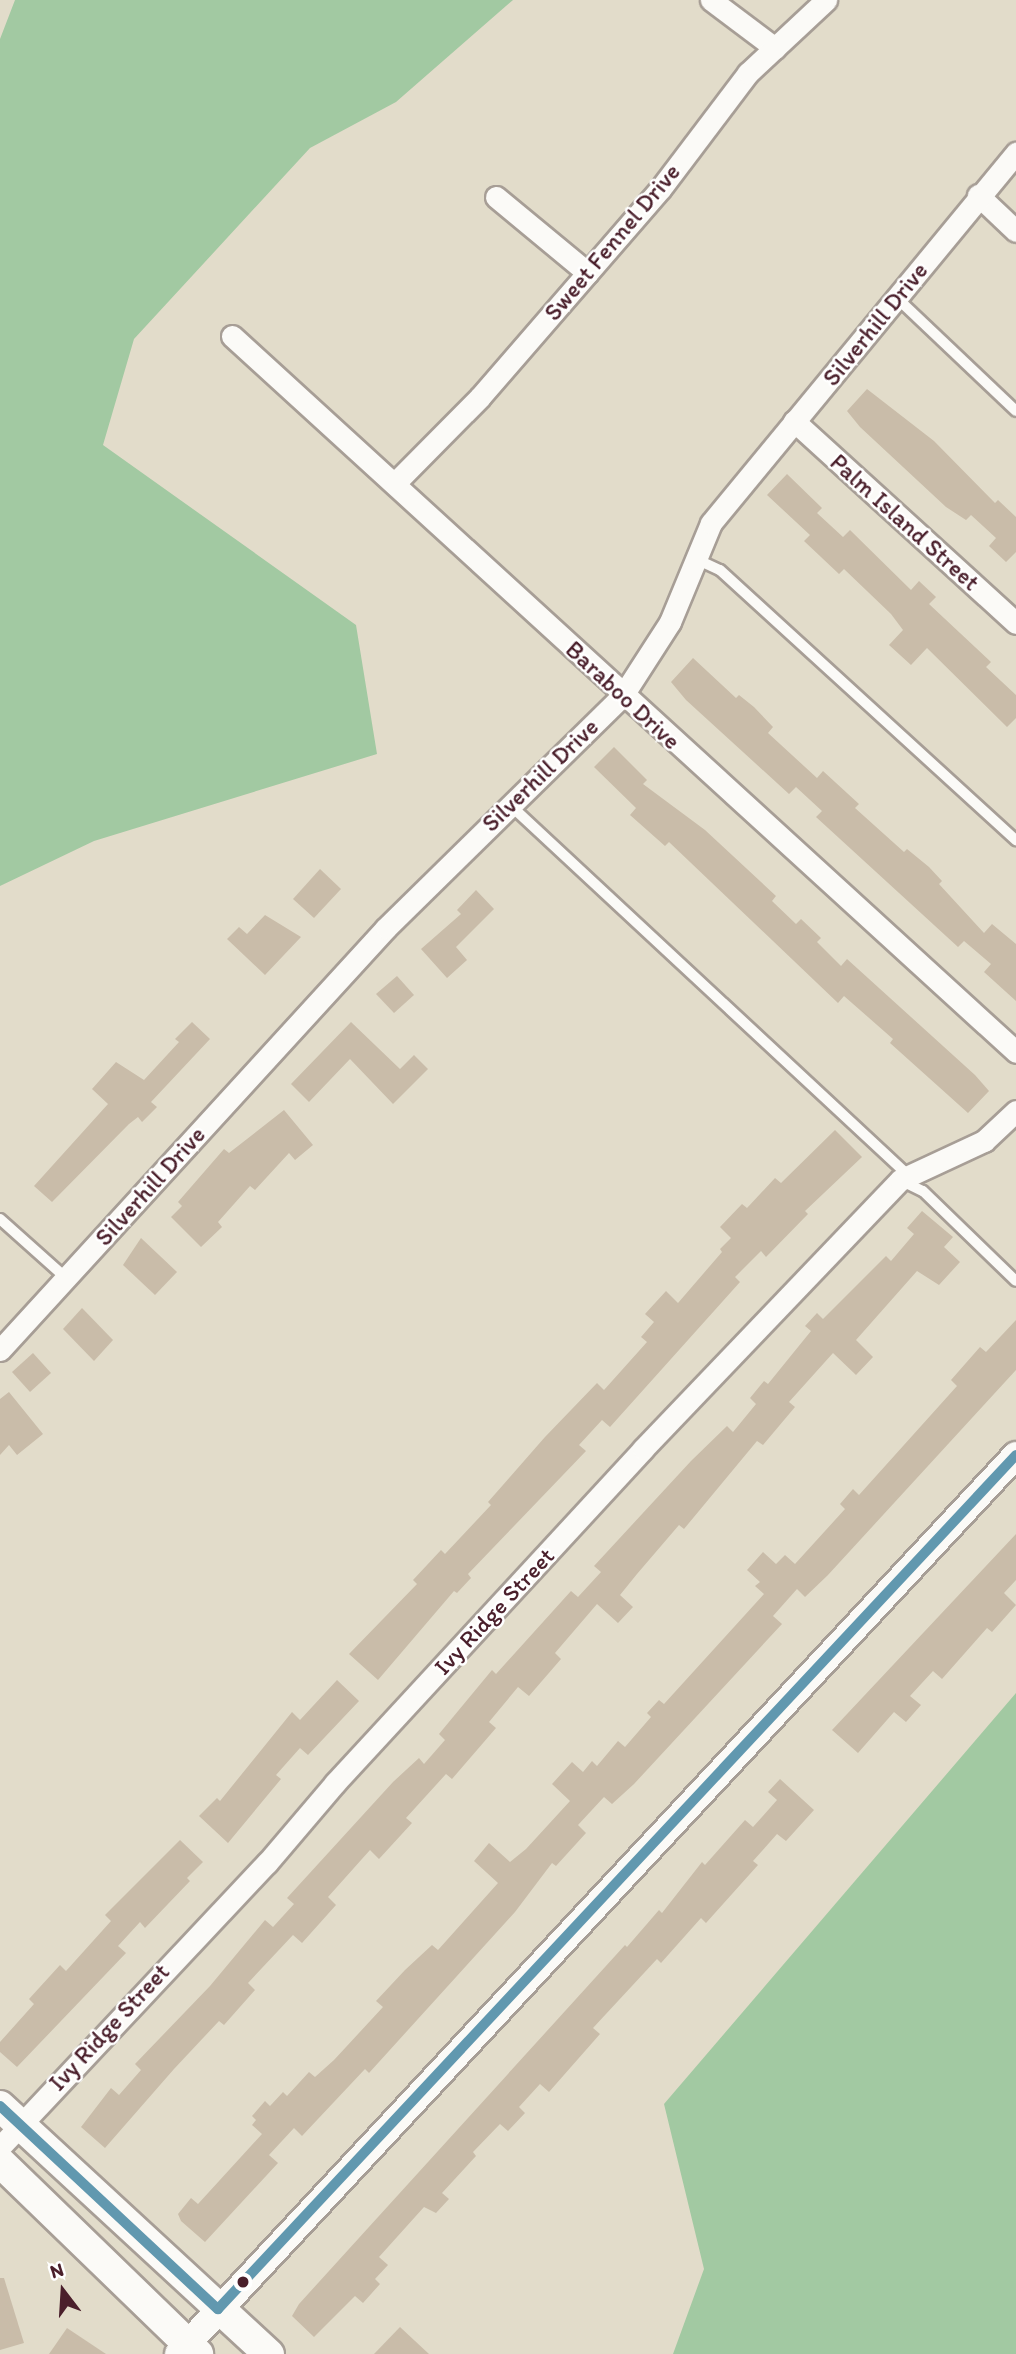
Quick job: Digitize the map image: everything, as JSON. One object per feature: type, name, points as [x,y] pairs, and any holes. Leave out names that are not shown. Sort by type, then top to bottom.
[{"type":"main road","points":[[10,2115],[269,2354]]},
{"type":"main road","points":[[0,2162],[188,2350]]},
{"type":"street","points":[[711,0],[775,48]]},
{"type":"street","name":"Sweet Fennel Drive","points":[[395,483],[480,397],[661,188],[748,74],[826,0]]},
{"type":"street","name":"Silverhill Drive","points":[[0,1350],[386,928],[509,804],[623,695],[670,622],[711,523],[897,299],[978,195],[1016,153]]},
{"type":"street","points":[[978,195],[1016,231]]},
{"type":"street","points":[[496,197],[587,273]]},
{"type":"street","name":"Baraboo Drive","points":[[232,336],[1016,1052]]},
{"type":"street","name":"Palm Island Street","points":[[794,421],[1016,623]]},
{"type":"street","name":"Ivy Ridge Street","points":[[0,2147],[10,2115],[267,1863],[335,1783],[643,1449],[904,1178],[984,1141],[1016,1111]]},
{"type":"street","points":[[188,2350],[219,2309],[1016,1455]]},
{"type":"lane","points":[[897,299],[1016,411]]},
{"type":"lane","points":[[696,559],[720,570],[1016,840]]},
{"type":"lane","points":[[509,804],[1016,1281]]},
{"type":"lane","points":[[0,1219],[66,1278]]},
{"type":"green space","points":[[15,0],[513,0],[396,102],[310,148],[134,339],[103,445],[356,625],[377,754],[94,841],[0,886],[0,39]]},
{"type":"green space","points":[[1016,1693],[1016,2354],[673,2354],[704,2269],[664,2104]]},
{"type":"building","points":[[867,389],[934,441],[995,503],[998,500],[1016,517],[1016,552],[1006,562],[989,546],[996,538],[971,515],[966,520],[946,507],[860,427],[847,411]]},
{"type":"building","points":[[787,474],[822,508],[817,513],[843,537],[850,530],[911,590],[919,581],[936,597],[929,604],[991,662],[986,667],[1016,695],[1016,718],[1007,727],[927,648],[911,665],[889,645],[903,630],[891,614],[844,569],[839,574],[804,541],[810,535],[767,495]]},
{"type":"building","points":[[693,658],[736,698],[739,695],[754,707],[773,727],[768,733],[817,778],[823,771],[859,804],[855,808],[904,852],[907,849],[929,867],[942,881],[939,884],[984,933],[992,924],[1016,944],[1016,1001],[984,972],[991,964],[964,941],[958,947],[816,817],[822,811],[796,787],[789,794],[686,700],[671,682]]},
{"type":"building","points":[[614,747],[647,780],[643,784],[705,830],[776,896],[772,901],[796,924],[801,919],[821,938],[817,942],[841,966],[847,959],[975,1075],[989,1091],[968,1113],[890,1043],[893,1039],[844,996],[838,1003],[669,842],[665,846],[630,815],[636,808],[594,767]]},
{"type":"building","points":[[320,869],[341,889],[314,918],[293,899]]},
{"type":"building","points":[[476,890],[494,909],[456,947],[467,960],[447,978],[421,949],[461,914],[457,910]]},
{"type":"building","points":[[265,915],[301,937],[265,975],[227,939],[239,927],[247,934]]},
{"type":"building","points":[[397,976],[414,995],[394,1013],[376,994]]},
{"type":"building","points":[[192,1022],[210,1039],[151,1102],[157,1107],[142,1122],[138,1117],[129,1124],[52,1202],[34,1186],[108,1104],[92,1089],[116,1062],[144,1080],[179,1042],[175,1039]]},
{"type":"building","points":[[351,1022],[400,1069],[414,1055],[428,1069],[393,1104],[350,1059],[309,1102],[291,1084]]},
{"type":"building","points":[[284,1110],[313,1145],[295,1160],[289,1153],[255,1190],[250,1186],[218,1222],[222,1227],[201,1247],[171,1217],[182,1206],[178,1202],[224,1149],[229,1153]]},
{"type":"building","points":[[835,1130],[862,1157],[805,1211],[808,1214],[766,1257],[761,1251],[735,1277],[740,1282],[610,1427],[602,1420],[579,1445],[586,1451],[468,1574],[471,1578],[457,1593],[454,1591],[378,1680],[349,1654],[417,1584],[413,1580],[441,1550],[445,1554],[491,1505],[488,1502],[545,1437],[597,1383],[604,1390],[647,1342],[641,1337],[654,1322],[645,1314],[666,1291],[678,1303],[722,1252],[720,1249],[731,1238],[720,1227],[742,1204],[747,1208],[775,1178],[781,1183]]},
{"type":"building","points":[[922,1211],[953,1237],[944,1247],[960,1262],[939,1285],[917,1271],[856,1340],[873,1357],[856,1375],[833,1353],[789,1402],[795,1407],[763,1445],[757,1441],[684,1529],[679,1525],[620,1595],[633,1607],[618,1623],[597,1604],[555,1653],[561,1659],[529,1696],[518,1687],[489,1722],[496,1728],[452,1779],[446,1774],[406,1818],[412,1823],[379,1859],[370,1850],[328,1897],[336,1905],[302,1943],[293,1935],[248,1983],[255,1990],[224,2025],[219,2021],[105,2148],[81,2127],[111,2088],[119,2095],[141,2070],[135,2064],[210,1986],[265,1920],[273,1927],[294,1904],[287,1898],[393,1782],[419,1758],[424,1764],[445,1740],[439,1734],[492,1670],[496,1674],[571,1591],[578,1597],[601,1572],[594,1566],[691,1461],[727,1426],[733,1432],[756,1404],[750,1398],[764,1381],[768,1384],[811,1331],[805,1326],[817,1313],[823,1319],[886,1256],[891,1261],[914,1234],[907,1228]]},
{"type":"building","points":[[141,1238],[177,1272],[155,1295],[123,1265]]},
{"type":"building","points":[[82,1308],[113,1340],[94,1361],[63,1329]]},
{"type":"building","points":[[1016,1320],[1016,1370],[828,1575],[805,1597],[797,1589],[773,1616],[782,1624],[634,1784],[612,1804],[604,1797],[578,1825],[586,1833],[556,1866],[552,1863],[515,1912],[369,2073],[365,2069],[302,2136],[294,2128],[269,2155],[278,2163],[205,2242],[181,2221],[178,2214],[191,2198],[198,2204],[262,2134],[252,2125],[256,2120],[252,2116],[265,2101],[270,2106],[283,2092],[287,2096],[309,2072],[315,2077],[334,2060],[383,2007],[376,2001],[432,1945],[438,1950],[498,1883],[474,1861],[489,1843],[510,1862],[526,1849],[570,1801],[552,1784],[572,1762],[583,1772],[592,1761],[597,1766],[618,1741],[625,1747],[651,1717],[647,1713],[659,1700],[664,1704],[764,1594],[755,1586],[760,1582],[747,1570],[763,1552],[776,1564],[785,1555],[795,1564],[845,1509],[840,1504],[853,1489],[859,1495],[957,1386],[951,1380],[980,1347],[986,1352]]},
{"type":"building","points":[[33,1353],[51,1373],[30,1392],[12,1372]]},
{"type":"building","points":[[9,1392],[43,1434],[17,1455],[9,1445],[0,1455],[0,1399]]},
{"type":"building","points":[[1016,1534],[1016,1580],[1004,1593],[1016,1605],[992,1632],[987,1628],[942,1679],[933,1671],[910,1696],[921,1705],[906,1722],[894,1712],[858,1753],[832,1730]]},
{"type":"building","points":[[337,1680],[359,1701],[308,1755],[300,1748],[276,1775],[281,1779],[228,1843],[199,1816],[217,1798],[220,1801],[292,1712],[300,1720]]},
{"type":"building","points":[[780,1779],[814,1810],[786,1841],[777,1834],[753,1861],[758,1865],[706,1923],[701,1918],[661,1963],[657,1959],[593,2028],[600,2034],[549,2092],[540,2084],[519,2107],[525,2113],[508,2131],[500,2124],[473,2152],[476,2156],[442,2193],[449,2199],[436,2213],[424,2207],[379,2257],[388,2265],[375,2279],[380,2284],[363,2303],[355,2296],[314,2337],[292,2316],[299,2304],[625,1945],[627,1947],[659,1910],[662,1913],[702,1862],[705,1865],[745,1820],[753,1827],[777,1800],[768,1792]]},
{"type":"building","points":[[180,1840],[203,1862],[187,1878],[190,1881],[145,1928],[140,1922],[118,1946],[126,1953],[17,2067],[0,2052],[0,2042],[34,2004],[29,1999],[60,1965],[66,1971],[111,1921],[105,1915]]},
{"type":"building","points":[[0,2278],[4,2278],[24,2343],[0,2350]]},
{"type":"building","points":[[400,2327],[429,2354],[374,2354]]},
{"type":"building","points":[[67,2328],[106,2354],[49,2354]]},
{"type":"transit line","points":[[0,2106],[218,2309],[1016,1455]]}]
